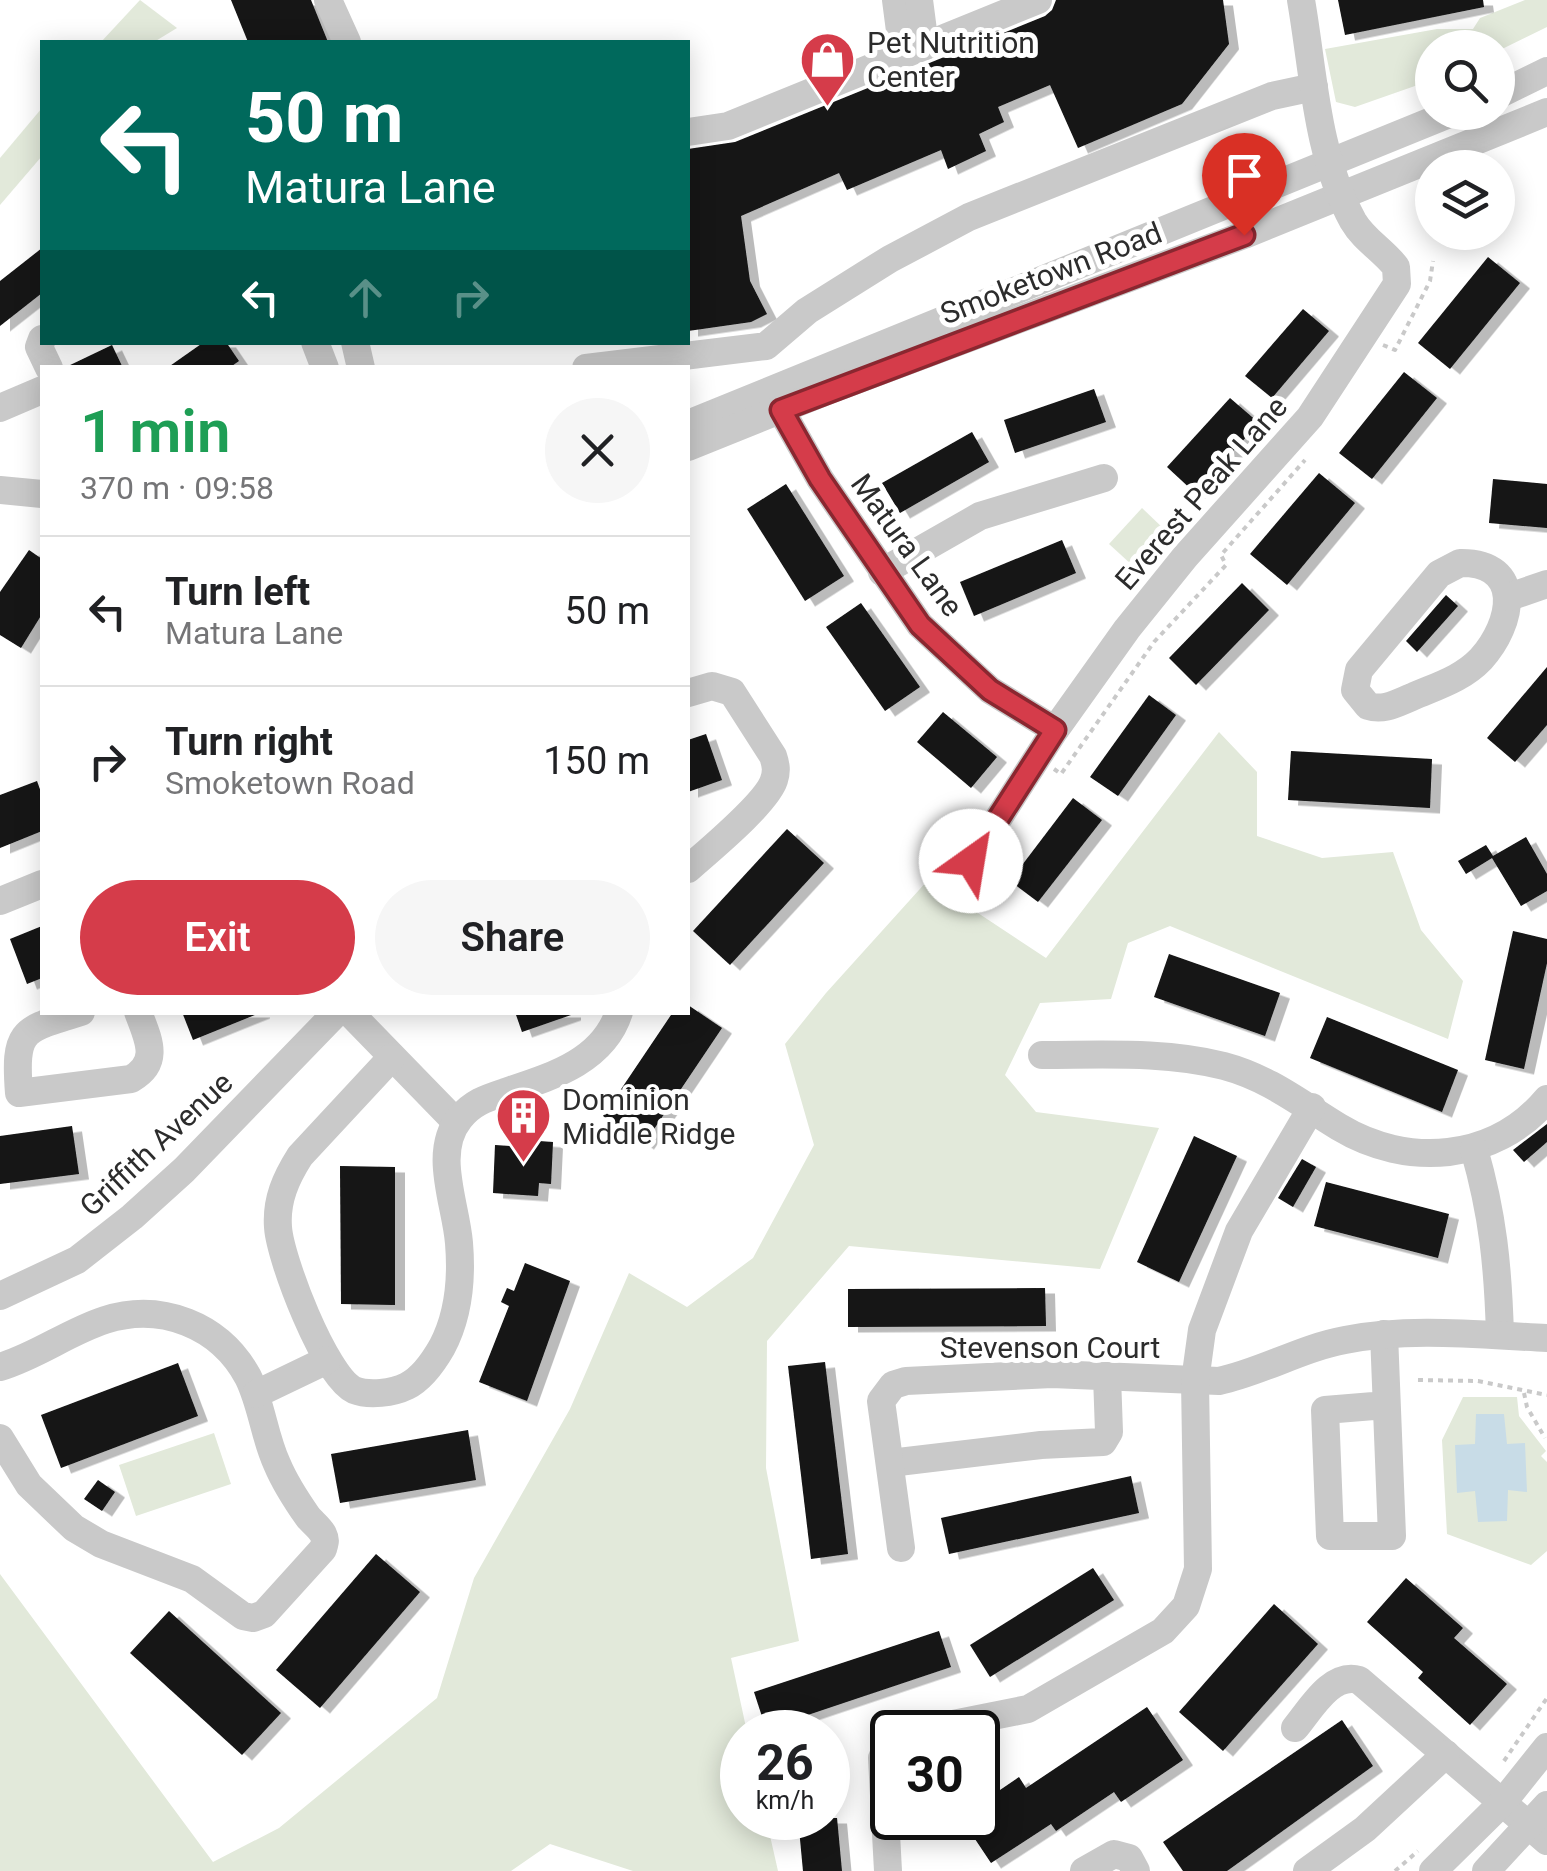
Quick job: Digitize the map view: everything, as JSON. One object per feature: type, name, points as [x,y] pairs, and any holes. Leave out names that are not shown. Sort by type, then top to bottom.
[{"type":"street","points":[[328,0],[346,40]]},
{"type":"street","points":[[896,0],[914,50]]},
{"type":"street","points":[[914,50],[919,0]]},
{"type":"street","points":[[690,132],[728,126],[1038,0]]},
{"type":"street","name":"Everest Peak Lane","points":[[971,861],[1055,730],[1127,629],[1310,418],[1397,284],[1396,267],[1355,224],[1330,164],[1320,132],[1301,0]]},
{"type":"street","points":[[1515,86],[1547,71]]},
{"type":"street","points":[[611,365],[766,346],[808,311],[890,259],[970,216],[1272,96],[1314,88]]},
{"type":"street","name":"Smoketown Road","points":[[690,447],[1547,112]]},
{"type":"street","name":"Smoketown Road","points":[[690,423],[1415,128]]},
{"type":"street","points":[[0,408],[40,391]]},
{"type":"street","name":"Matura Lane","points":[[781,410],[820,479],[920,625],[990,690],[1055,730]]},
{"type":"street","points":[[882,572],[980,516],[1104,478]]},
{"type":"street","points":[[0,490],[40,494]]},
{"type":"street","points":[[1474,563],[1486,567],[1497,576],[1509,597],[1503,626],[1494,642],[1460,677],[1386,708],[1377,709],[1360,700],[1355,690],[1359,670],[1448,567],[1474,563]]},
{"type":"street","points":[[1509,597],[1547,584]]},
{"type":"street","points":[[690,692],[712,686],[732,692],[776,767],[772,787],[690,867]]},
{"type":"street","points":[[0,901],[40,885]]},
{"type":"street","points":[[71,1015],[36,1026],[26,1034],[19,1045],[10,1094],[132,1079],[143,1073],[152,1054],[139,1015]]},
{"type":"street","name":"Griffith Avenue","points":[[0,1296],[77,1260],[132,1217],[184,1170],[334,1015]]},
{"type":"street","points":[[352,1015],[456,1122]]},
{"type":"street","points":[[392,1057],[300,1156],[282,1191],[278,1226],[281,1248],[327,1360],[354,1390],[372,1393],[408,1385],[438,1354],[456,1312],[460,1269],[447,1159],[456,1122],[482,1099],[570,1068],[603,1042],[617,1015]]},
{"type":"street","points":[[1042,1055],[1192,1059],[1262,1080],[1354,1134],[1398,1150],[1426,1154],[1474,1148],[1501,1137],[1547,1100]]},
{"type":"street","points":[[1000,1715],[1028,1709],[1162,1631],[1174,1621],[1194,1588],[1198,1569],[1196,1354],[1239,1231],[1312,1108]]},
{"type":"street","points":[[1474,1148],[1498,1256],[1500,1336]]},
{"type":"street","points":[[0,1367],[52,1347],[103,1320],[144,1313],[190,1322],[227,1349],[246,1373],[276,1464],[325,1539],[323,1549],[264,1614],[244,1616],[192,1579],[101,1544],[74,1528],[28,1486],[0,1438]]},
{"type":"street","points":[[1384,1334],[1392,1536],[1330,1536],[1326,1410],[1386,1405]]},
{"type":"street","name":"Stevenson Court","points":[[902,1548],[881,1401],[893,1385],[906,1381],[1052,1374],[1195,1381],[1237,1377],[1305,1350],[1384,1334],[1547,1338]]},
{"type":"street","points":[[256,1394],[327,1360]]},
{"type":"street","points":[[890,1463],[1041,1445],[1103,1442],[1109,1432],[1107,1376]]},
{"type":"street","points":[[1294,1728],[1336,1681],[1349,1677],[1359,1680],[1503,1802],[1541,1824],[1486,1871]]},
{"type":"street","points":[[1432,1871],[1503,1802],[1547,1747]]},
{"type":"street","points":[[1307,1871],[1366,1830],[1446,1754]]},
{"type":"street","points":[[886,1840],[888,1871]]},
{"type":"street","points":[[1084,1871],[1114,1854],[1129,1858],[1136,1871]]},
{"type":"path","points":[[1375,358],[1382,344],[1395,350],[1430,281],[1434,261]]},
{"type":"path","points":[[1050,766],[1062,774],[1154,642],[1226,565],[1220,555],[1313,449]]},
{"type":"path","points":[[1418,1380],[1478,1381],[1547,1395]]},
{"type":"path","points":[[1524,1392],[1527,1407],[1544,1438]]},
{"type":"green space","points":[[140,0],[177,28],[157,40],[103,40]]},
{"type":"green space","points":[[1525,0],[1547,0],[1547,27],[1515,43],[1515,30],[1431,30],[1473,29],[1480,18]]},
{"type":"green space","points":[[1415,33],[1415,86],[1355,107],[1336,102],[1325,49]]},
{"type":"green space","points":[[40,110],[40,158],[0,205],[0,158]]},
{"type":"green space","points":[[1142,508],[1165,530],[1132,565],[1109,544]]},
{"type":"green space","points":[[1219,732],[1257,772],[1257,836],[1322,858],[1393,852],[1421,930],[1463,981],[1448,1039],[1170,926],[1128,943],[1111,999],[1040,1003],[1005,1075],[1036,1112],[1159,1128],[1100,1269],[849,1246],[767,1341],[766,1468],[799,1641],[731,1658],[742,1710],[720,1710],[720,1840],[771,1840],[778,1871],[633,1871],[550,1844],[511,1871],[0,1871],[0,1574],[213,1862],[279,1828],[437,1698],[474,1578],[570,1409],[629,1273],[687,1307],[753,1258],[814,1145],[785,1044],[826,993],[928,880],[1046,958]]},
{"type":"green space","points":[[1463,1397],[1517,1397],[1519,1416],[1546,1451],[1541,1456],[1547,1462],[1547,1551],[1531,1565],[1447,1534],[1442,1440]]},
{"type":"green space","points":[[214,1433],[231,1484],[136,1516],[119,1465]]},
{"type":"water","points":[[1476,1414],[1504,1414],[1507,1444],[1525,1443],[1527,1492],[1508,1490],[1507,1521],[1478,1522],[1475,1491],[1457,1493],[1455,1445],[1475,1444]]},
{"type":"building","points":[[231,0],[311,0],[327,40],[247,40]]},
{"type":"building","points":[[1056,0],[1223,0],[1229,44],[1182,104],[1078,148],[1050,85],[998,107],[1004,122],[979,134],[986,151],[948,169],[941,150],[847,190],[839,173],[741,216],[750,281],[767,314],[751,322],[690,331],[690,149],[735,142],[1052,10]]},
{"type":"building","points":[[1338,0],[1483,0],[1484,7],[1345,35]]},
{"type":"building","points":[[40,250],[40,295],[0,326],[0,281]]},
{"type":"building","points":[[1488,257],[1520,283],[1450,369],[1418,343]]},
{"type":"building","points":[[1303,309],[1329,331],[1272,398],[1245,376]]},
{"type":"building","points":[[112,345],[122,365],[70,365]]},
{"type":"building","points":[[200,345],[228,345],[239,361],[233,365],[171,365]]},
{"type":"building","points":[[1404,372],[1437,398],[1372,479],[1339,453]]},
{"type":"building","points":[[1094,389],[1106,422],[1015,453],[1004,420]]},
{"type":"building","points":[[1230,398],[1259,423],[1195,493],[1167,467]]},
{"type":"building","points":[[972,432],[989,462],[900,513],[882,483]]},
{"type":"building","points":[[1319,473],[1355,503],[1287,585],[1250,554]]},
{"type":"building","points":[[1493,479],[1547,484],[1547,528],[1489,523]]},
{"type":"building","points":[[786,484],[844,576],[805,601],[747,509]]},
{"type":"building","points":[[1062,540],[1076,573],[974,616],[960,582]]},
{"type":"building","points":[[29,550],[40,558],[40,617],[21,648],[0,635],[0,592]]},
{"type":"building","points":[[1242,583],[1269,610],[1196,685],[1169,658]]},
{"type":"building","points":[[1446,595],[1458,606],[1417,652],[1406,641]]},
{"type":"building","points":[[861,603],[920,687],[885,711],[826,627]]},
{"type":"building","points":[[1547,667],[1547,725],[1515,762],[1487,738]]},
{"type":"building","points":[[1149,695],[1176,715],[1118,796],[1090,777]]},
{"type":"building","points":[[943,712],[997,757],[971,788],[917,742]]},
{"type":"building","points":[[706,734],[722,780],[690,791],[690,739]]},
{"type":"building","points":[[1291,751],[1432,759],[1430,808],[1288,800]]},
{"type":"building","points":[[37,781],[40,832],[0,848],[0,795]]},
{"type":"building","points":[[1073,798],[1102,820],[1038,902],[1010,881]]},
{"type":"building","points":[[787,829],[824,863],[730,965],[693,931]]},
{"type":"building","points":[[1526,837],[1547,874],[1547,891],[1521,906],[1492,858],[1466,874],[1458,861],[1486,845],[1493,856]]},
{"type":"building","points":[[40,927],[40,979],[27,984],[10,939]]},
{"type":"building","points":[[1513,931],[1547,939],[1547,963],[1524,1069],[1485,1060]]},
{"type":"building","points":[[1169,954],[1280,993],[1265,1036],[1154,997]]},
{"type":"building","points":[[690,1006],[722,1028],[644,1144],[603,1116],[671,1015],[690,1015]]},
{"type":"building","points":[[183,1015],[255,1015],[193,1040]]},
{"type":"building","points":[[516,1015],[571,1015],[522,1032]]},
{"type":"building","points":[[1327,1017],[1458,1070],[1442,1112],[1310,1058]]},
{"type":"building","points":[[1547,1124],[1547,1142],[1524,1162],[1513,1150]]},
{"type":"building","points":[[72,1126],[79,1174],[0,1184],[0,1136]]},
{"type":"building","points":[[1194,1136],[1237,1156],[1179,1282],[1137,1262]]},
{"type":"building","name":"Dominion Middle Ridge","points":[[525,1140],[553,1142],[551,1184],[539,1183],[538,1196],[493,1193],[495,1145],[525,1147]]},
{"type":"building","points":[[1302,1159],[1316,1167],[1293,1207],[1278,1198]]},
{"type":"building","points":[[340,1166],[395,1167],[395,1305],[341,1304]]},
{"type":"building","points":[[1326,1182],[1449,1214],[1438,1258],[1314,1226]]},
{"type":"building","points":[[525,1263],[570,1281],[527,1401],[479,1382],[509,1306],[501,1302],[507,1288],[514,1291]]},
{"type":"building","points":[[1045,1288],[1046,1326],[848,1327],[848,1289]]},
{"type":"building","points":[[825,1362],[848,1554],[811,1559],[788,1366]]},
{"type":"building","points":[[178,1363],[198,1416],[61,1468],[41,1415]]},
{"type":"building","points":[[468,1430],[476,1480],[340,1503],[331,1454]]},
{"type":"building","points":[[1131,1476],[1139,1513],[949,1554],[941,1518]]},
{"type":"building","points":[[98,1480],[115,1492],[102,1511],[84,1499]]},
{"type":"building","points":[[376,1554],[420,1592],[320,1708],[276,1670]]},
{"type":"building","points":[[1093,1568],[1114,1600],[990,1677],[970,1645]]},
{"type":"building","points":[[1406,1578],[1463,1628],[1454,1638],[1507,1684],[1470,1725],[1418,1678],[1423,1672],[1367,1622]]},
{"type":"building","points":[[1274,1604],[1318,1644],[1223,1751],[1179,1712]]},
{"type":"building","points":[[169,1611],[281,1713],[242,1755],[130,1653]]},
{"type":"building","points":[[939,1631],[951,1667],[823,1710],[760,1710],[754,1692]]},
{"type":"building","points":[[1147,1707],[1183,1760],[1121,1802],[1114,1792],[1056,1831],[1051,1824],[991,1863],[976,1840],[1000,1840],[1000,1790],[1019,1777],[1026,1788]]},
{"type":"building","points":[[1342,1720],[1373,1766],[1227,1871],[1183,1871],[1163,1842]]},
{"type":"building","points":[[800,1840],[839,1840],[842,1871],[803,1871]]},
{"type":"place","name":"Pet Nutrition Center","points":[[828,108]]},
{"type":"place","name":"Dominion Middle Ridge","points":[[523,1165]]},
{"type":"route","points":[[971,861],[1055,730],[990,690],[920,625],[820,479],[781,410],[1244,235]]}]
